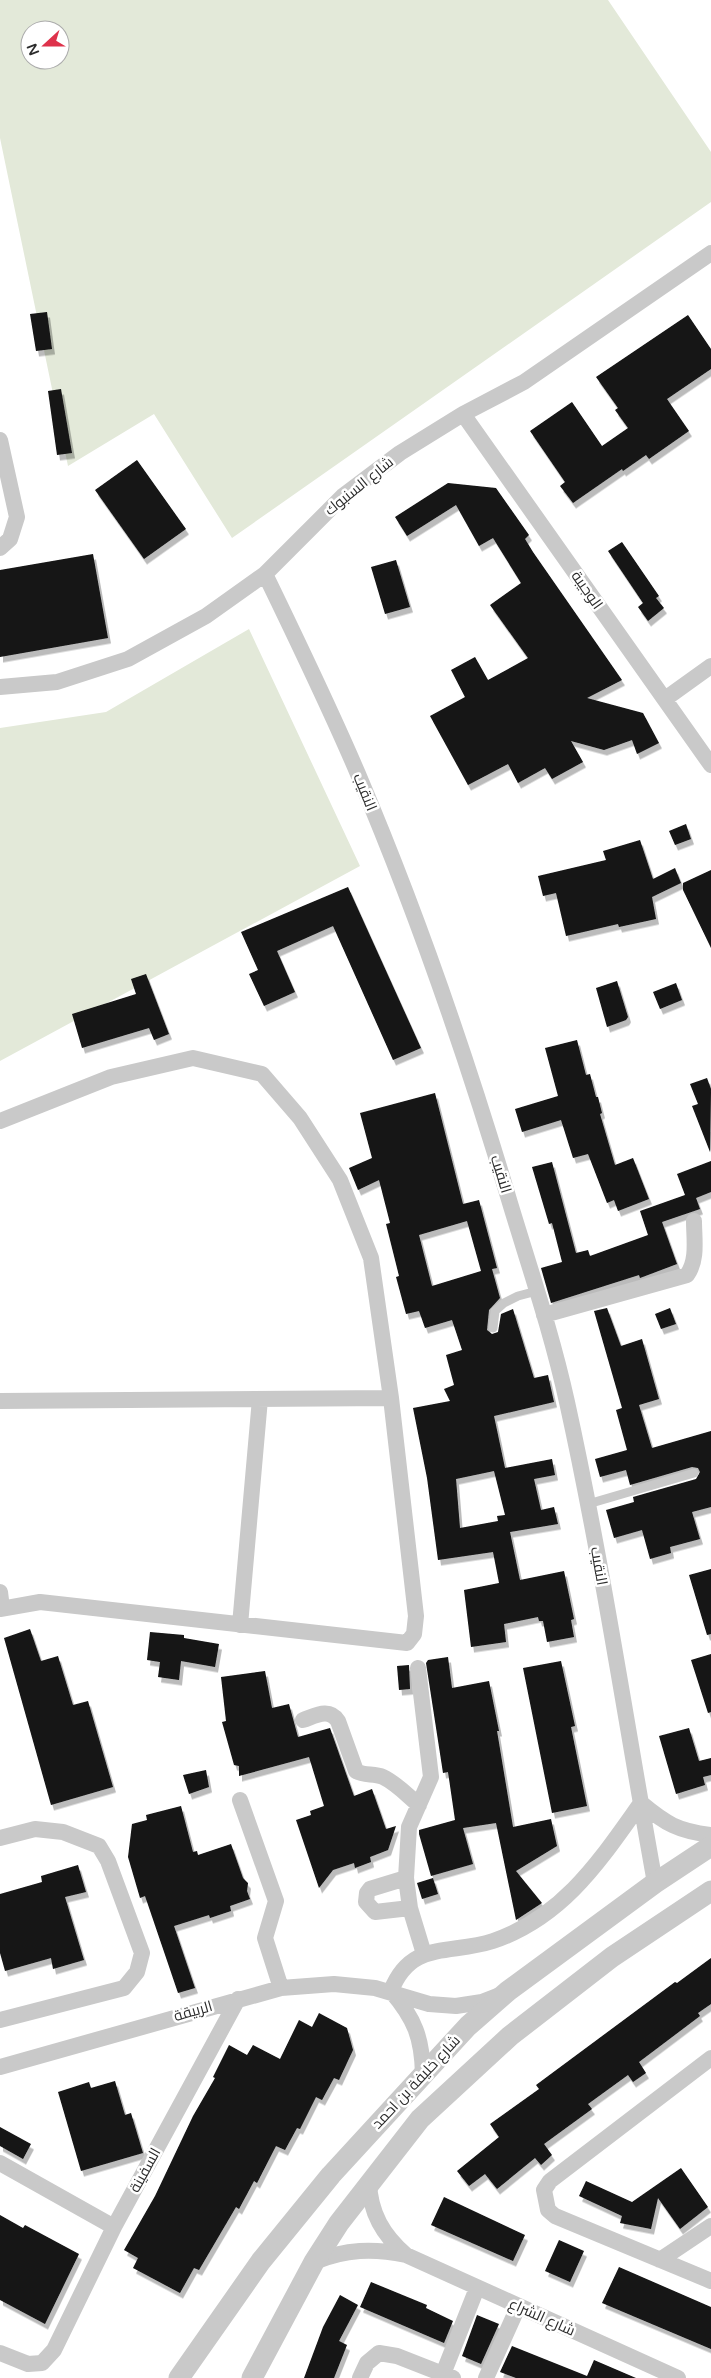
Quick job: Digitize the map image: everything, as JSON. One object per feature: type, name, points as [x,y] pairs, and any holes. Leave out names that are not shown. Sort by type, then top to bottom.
[{"type":"street","name":"شارع السنبوك","points":[[0,687],[57,682],[128,659],[206,616],[265,574],[343,496],[400,453],[464,414],[524,382],[711,253]]},
{"type":"street","name":"الوجيبة","points":[[464,414],[711,765]]},
{"type":"street","points":[[0,440],[17,517],[10,539],[0,548]]},
{"type":"street","name":"النقيب","points":[[265,574],[309,664],[351,758],[407,895],[483,1112],[537,1291],[567,1403],[588,1504],[655,1883]]},
{"type":"street","points":[[664,700],[711,666]]},
{"type":"street","points":[[0,1121],[111,1078],[193,1058],[262,1074],[300,1118],[340,1180],[371,1258],[391,1398],[416,1616],[414,1634],[407,1643],[240,1626],[40,1602],[1,1609],[0,1592]]},
{"type":"street","points":[[544,1315],[687,1275],[693,1267],[694,1221]]},
{"type":"street","points":[[0,1401],[391,1398]]},
{"type":"street","points":[[240,1626],[260,1399]]},
{"type":"street","points":[[418,1668],[431,1778],[409,1827],[406,1878],[410,1908],[424,1954]]},
{"type":"street","points":[[303,1720],[324,1713],[332,1714],[338,1720],[356,1771],[387,1779],[419,1805]]},
{"type":"street","points":[[240,1800],[276,1901],[265,1938],[281,1988]]},
{"type":"street","points":[[423,2074],[422,2052],[417,2030],[407,2010],[391,1991],[403,1969],[424,1954],[493,1941],[513,1933],[560,1903],[574,1891],[608,1851],[641,1802],[664,1822],[689,1832],[711,1835]]},
{"type":"street","points":[[0,1838],[35,1829],[63,1832],[99,1846],[108,1861],[142,1953],[137,1972],[124,1988],[0,2020]]},
{"type":"street","name":"شارع خليفة بن احمد","points":[[179,2378],[197,2349],[284,2232],[331,2175],[468,2026],[508,1991],[655,1883],[711,1846]]},
{"type":"street","points":[[406,1878],[370,1889],[367,1893],[366,1902],[375,1912],[410,1908]]},
{"type":"street","name":"شارع خليفة بن احمد","points":[[252,2376],[314,2262],[369,2182],[420,2119],[510,2036],[612,1957],[711,1891]]},
{"type":"street","name":"الربيقة","points":[[0,2066],[238,1998],[281,1988],[334,1984],[391,1991],[429,2004],[456,2006],[482,2002],[508,1991]]},
{"type":"street","name":"السفينة","points":[[0,2353],[28,2364],[42,2363],[54,2350],[114,2227],[238,1998]]},
{"type":"street","points":[[711,2058],[550,2181],[544,2190],[548,2210],[555,2216],[711,2281]]},
{"type":"street","points":[[0,2163],[114,2227]]},
{"type":"street","name":"شارع الشراع","points":[[369,2182],[370,2199],[382,2231],[406,2255],[678,2378]]},
{"type":"street","points":[[660,2260],[711,2226]]},
{"type":"street","name":"شارع الشراع","points":[[314,2262],[332,2255],[369,2249],[406,2255]]},
{"type":"street","points":[[360,2378],[367,2363],[379,2353],[397,2356],[448,2376],[477,2288]]},
{"type":"street","points":[[486,2378],[518,2307]]},
{"type":"street","points":[[190,2378],[197,2349]]},
{"type":"lane","points":[[493,1328],[495,1311],[504,1303],[537,1291]]},
{"type":"lane","points":[[588,1504],[694,1473]]},
{"type":"green space","points":[[0,0],[608,0],[711,152],[711,202],[232,538],[154,414],[68,466],[0,138]]},
{"type":"green space","points":[[249,629],[360,866],[0,1061],[0,728],[106,712]]},
{"type":"building","points":[[47,312],[52,349],[36,351],[30,314]]},
{"type":"building","points":[[688,315],[711,349],[711,369],[667,399],[689,431],[649,459],[646,455],[623,471],[622,469],[573,503],[560,486],[565,482],[530,431],[572,402],[602,446],[628,428],[615,410],[618,408],[596,377]]},
{"type":"building","points":[[61,389],[72,453],[57,455],[48,391]]},
{"type":"building","points":[[137,460],[186,529],[144,559],[95,490]]},
{"type":"building","points":[[448,483],[496,488],[529,535],[525,539],[533,552],[622,680],[587,698],[643,713],[659,743],[637,754],[632,740],[604,750],[571,741],[583,762],[552,779],[545,768],[518,783],[508,764],[468,785],[430,716],[465,697],[451,670],[475,657],[488,680],[528,658],[490,605],[521,583],[493,538],[479,546],[456,505],[407,536],[395,517]]},
{"type":"building","points":[[622,542],[659,596],[656,598],[664,608],[648,621],[638,607],[643,603],[608,551]]},
{"type":"building","points":[[93,554],[108,638],[0,657],[0,570]]},
{"type":"building","points":[[396,560],[410,607],[385,614],[371,567]]},
{"type":"building","points":[[686,824],[691,839],[675,845],[669,831]]},
{"type":"building","points":[[640,840],[653,879],[675,868],[681,883],[652,897],[656,919],[619,927],[618,924],[566,936],[556,893],[543,896],[538,876],[606,860],[603,851]]},
{"type":"building","points":[[711,870],[711,948],[683,890],[683,883]]},
{"type":"building","points":[[348,887],[421,1048],[393,1060],[333,926],[277,951],[295,992],[264,1006],[249,974],[258,970],[241,932]]},
{"type":"building","points":[[146,974],[169,1034],[154,1040],[149,1028],[82,1048],[72,1014],[136,994],[131,979]]},
{"type":"building","points":[[617,981],[628,1017],[626,1020],[607,1027],[596,988]]},
{"type":"building","points":[[676,983],[682,1000],[660,1009],[653,992]]},
{"type":"building","points":[[577,1040],[586,1075],[590,1074],[596,1097],[598,1097],[602,1113],[600,1114],[615,1165],[633,1158],[649,1199],[618,1211],[614,1200],[607,1203],[588,1154],[573,1158],[561,1120],[522,1132],[515,1109],[558,1096],[545,1048]]},
{"type":"building","points":[[707,1078],[711,1089],[710,1152],[692,1106],[698,1104],[690,1084]]},
{"type":"building","points":[[435,1093],[463,1204],[479,1200],[497,1268],[492,1269],[500,1298],[489,1310],[487,1330],[492,1334],[498,1332],[501,1314],[513,1309],[534,1378],[548,1375],[554,1402],[494,1416],[505,1468],[552,1459],[555,1475],[534,1479],[541,1510],[554,1507],[558,1524],[510,1532],[520,1580],[564,1571],[574,1619],[571,1620],[574,1637],[547,1642],[543,1621],[539,1621],[538,1617],[504,1624],[506,1642],[471,1647],[464,1590],[499,1583],[493,1552],[438,1560],[427,1478],[413,1408],[450,1401],[444,1389],[454,1385],[446,1355],[462,1350],[452,1320],[425,1328],[419,1311],[406,1314],[396,1277],[399,1276],[386,1224],[390,1223],[379,1180],[358,1190],[349,1168],[372,1158],[360,1113]],"holes":[[[467,1221],[481,1271],[432,1286],[419,1235]],[[494,1471],[505,1515],[497,1516],[498,1521],[460,1528],[456,1479]]]},
{"type":"building","points":[[711,1161],[711,1192],[696,1198],[700,1209],[662,1222],[677,1264],[640,1278],[639,1275],[551,1303],[541,1268],[562,1262],[552,1223],[549,1224],[532,1167],[552,1162],[576,1253],[588,1250],[590,1256],[648,1235],[640,1211],[685,1195],[677,1174]]},
{"type":"building","points":[[607,1308],[621,1346],[642,1339],[659,1399],[639,1405],[652,1448],[711,1431],[711,1507],[692,1512],[700,1539],[670,1547],[671,1553],[650,1559],[642,1530],[614,1538],[606,1510],[634,1502],[633,1497],[696,1479],[700,1472],[698,1468],[692,1467],[630,1485],[626,1470],[600,1477],[595,1459],[627,1450],[616,1410],[622,1408],[594,1311]]},
{"type":"building","points":[[670,1308],[676,1324],[661,1329],[655,1314]]},
{"type":"building","points":[[711,1569],[711,1634],[707,1635],[689,1575]]},
{"type":"building","points":[[30,1629],[41,1661],[58,1656],[73,1705],[88,1701],[113,1787],[51,1805],[4,1638]]},
{"type":"building","points":[[150,1632],[184,1635],[184,1638],[219,1644],[215,1667],[181,1661],[179,1680],[158,1677],[160,1662],[147,1660]]},
{"type":"building","points":[[711,1654],[711,1712],[708,1713],[691,1660]]},
{"type":"building","points":[[448,1657],[452,1688],[489,1681],[499,1731],[497,1731],[513,1827],[551,1819],[557,1846],[516,1871],[542,1903],[516,1920],[496,1823],[463,1828],[473,1864],[431,1876],[419,1834],[419,1830],[455,1820],[448,1772],[443,1773],[426,1663],[428,1660]]},
{"type":"building","points":[[561,1661],[575,1726],[571,1727],[587,1806],[552,1813],[523,1668]]},
{"type":"building","points":[[409,1665],[410,1689],[399,1690],[397,1666]]},
{"type":"building","points":[[265,1671],[272,1708],[289,1704],[298,1737],[330,1728],[354,1796],[372,1789],[386,1829],[396,1826],[388,1850],[370,1857],[371,1862],[355,1868],[354,1863],[333,1870],[319,1888],[296,1820],[311,1815],[310,1811],[324,1806],[309,1757],[239,1776],[239,1766],[234,1765],[222,1722],[226,1721],[221,1677]]},
{"type":"building","points":[[689,1728],[699,1761],[711,1758],[711,1775],[703,1777],[705,1785],[676,1794],[659,1736]]},
{"type":"building","points":[[206,1770],[209,1787],[189,1794],[183,1775]]},
{"type":"building","points":[[181,1806],[193,1852],[197,1851],[198,1855],[231,1844],[243,1878],[248,1883],[247,1891],[250,1899],[230,1906],[231,1911],[210,1918],[209,1915],[174,1926],[195,1988],[178,1993],[145,1896],[140,1898],[128,1857],[132,1824],[147,1820],[146,1815]]},
{"type":"building","points":[[78,1865],[86,1892],[65,1897],[84,1960],[53,1969],[51,1958],[5,1971],[0,1953],[0,1894],[42,1882],[41,1876]]},
{"type":"building","points":[[433,1878],[438,1894],[422,1899],[417,1883]]},
{"type":"building","points":[[711,1958],[711,2004],[698,2013],[700,2016],[639,2062],[646,2073],[633,2082],[628,2075],[588,2104],[592,2109],[544,2144],[552,2155],[541,2165],[535,2158],[497,2189],[485,2174],[469,2186],[457,2171],[499,2137],[490,2124],[539,2089],[536,2085],[675,1982],[677,1983]]},
{"type":"building","points":[[319,2013],[347,2028],[353,2050],[339,2080],[334,2078],[322,2100],[316,2097],[300,2129],[297,2128],[285,2150],[276,2146],[257,2183],[254,2181],[239,2209],[236,2207],[199,2270],[194,2268],[180,2293],[133,2268],[138,2258],[124,2250],[155,2196],[193,2116],[215,2078],[213,2077],[229,2045],[247,2055],[253,2045],[280,2059],[299,2020],[312,2027]]},
{"type":"building","points":[[115,2081],[125,2115],[131,2113],[143,2153],[81,2171],[58,2092],[89,2082],[91,2088]]},
{"type":"building","points":[[0,2127],[31,2144],[23,2159],[0,2146]]},
{"type":"building","points":[[681,2168],[708,2207],[680,2229],[658,2198],[651,2229],[620,2223],[622,2216],[579,2196],[586,2181],[632,2202]]},
{"type":"building","points":[[444,2197],[525,2235],[513,2261],[431,2225]]},
{"type":"building","points":[[0,2215],[23,2228],[25,2225],[79,2254],[45,2324],[0,2300]]},
{"type":"building","points":[[559,2240],[584,2251],[570,2282],[545,2271]]},
{"type":"building","points":[[619,2267],[711,2307],[711,2349],[602,2303]]},
{"type":"building","points":[[371,2282],[427,2305],[426,2308],[453,2321],[444,2343],[360,2307]]},
{"type":"building","points":[[340,2295],[358,2305],[339,2341],[347,2345],[334,2378],[304,2378],[323,2327]]},
{"type":"building","points":[[477,2315],[499,2324],[481,2364],[462,2356]]},
{"type":"building","points":[[512,2346],[587,2376],[594,2360],[636,2378],[516,2378],[500,2372]]}]
